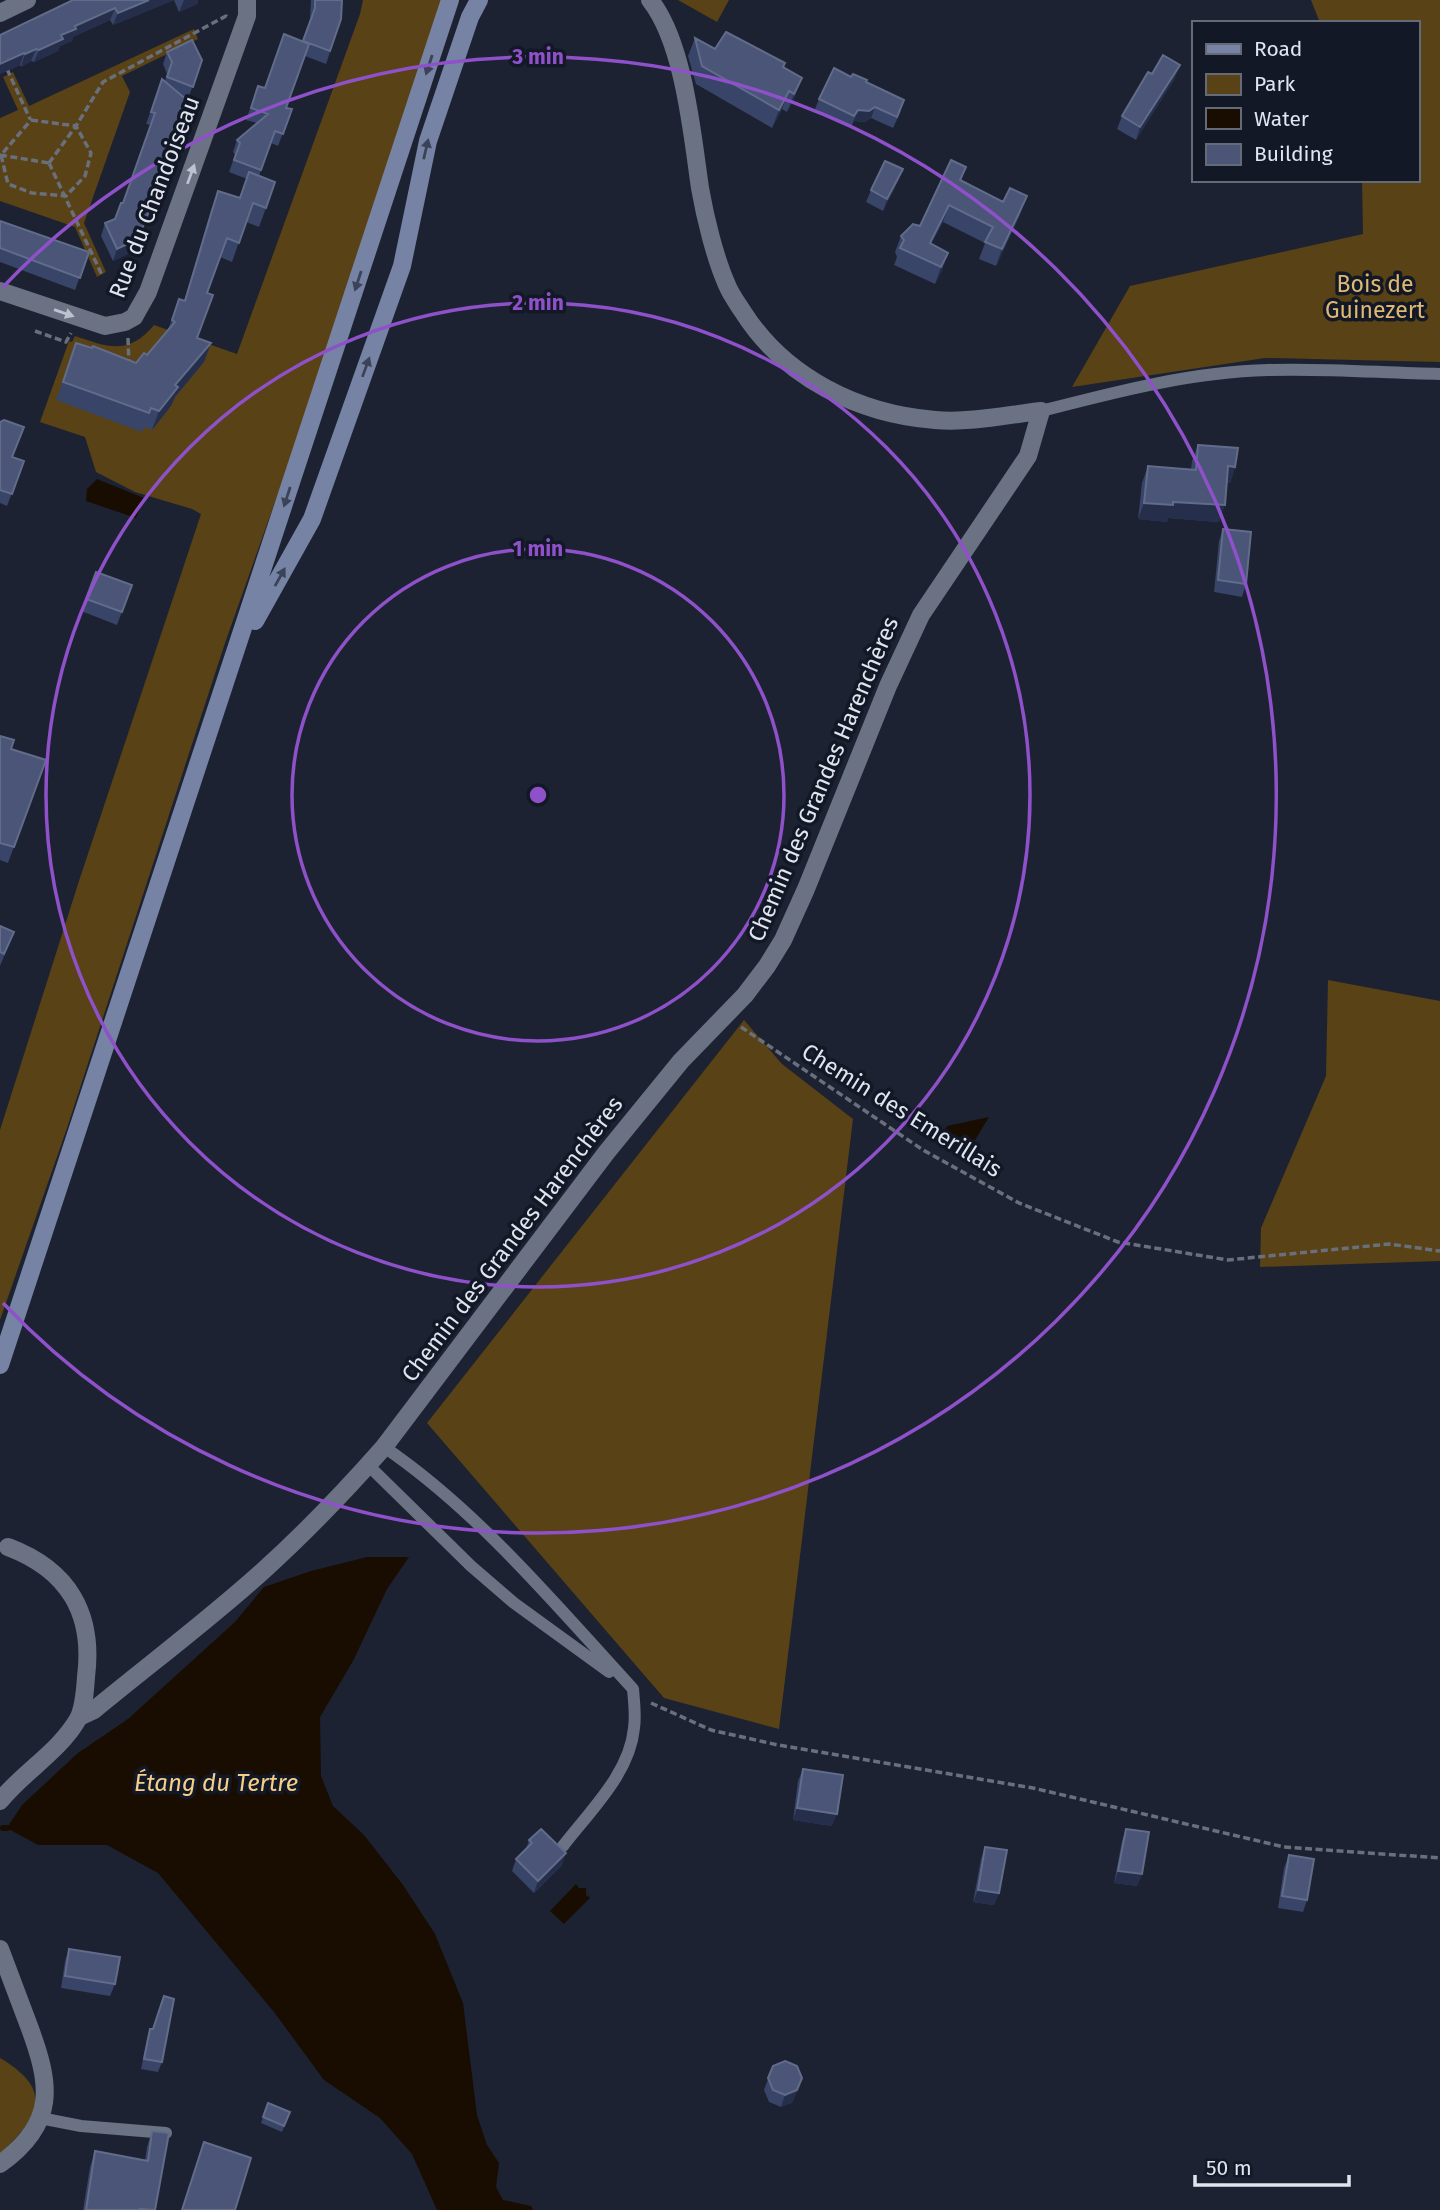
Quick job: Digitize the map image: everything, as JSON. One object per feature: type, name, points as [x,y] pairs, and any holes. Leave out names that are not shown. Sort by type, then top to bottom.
[{"type":"main road","points":[[0,1364],[450,0]]},
{"type":"main road","points":[[234,658],[312,519],[402,265],[428,141],[470,17],[479,0]]},
{"type":"street","points":[[0,13],[27,0]]},
{"type":"street","name":"Rue du Chandoiseau","points":[[2,297],[105,326],[125,322],[134,317],[148,292],[247,16],[247,0]]},
{"type":"street","points":[[650,0],[662,15],[673,47],[686,104],[703,205],[727,286],[752,327],[777,356],[814,382],[856,403],[899,415],[968,421],[1041,411]]},
{"type":"street","name":"Chemin des Grandes Harenchères","points":[[79,1717],[94,1710],[264,1570],[316,1521],[368,1465],[606,1153],[681,1061],[745,995],[768,966],[806,889],[888,686],[921,615],[1028,456],[1041,411]]},
{"type":"street","points":[[0,1801],[66,1735],[79,1717],[88,1662],[82,1612],[64,1584],[52,1572],[25,1554],[8,1547]]},
{"type":"street","points":[[0,1949],[45,2073],[44,2103],[40,2118],[26,2142],[0,2164]]},
{"type":"lane","points":[[1041,411],[1139,386],[1184,378],[1267,370],[1440,374]]},
{"type":"lane","points":[[384,1447],[411,1465],[508,1554],[633,1689],[635,1726],[618,1774],[564,1846]]},
{"type":"lane","points":[[368,1465],[471,1566],[514,1603],[633,1689]]},
{"type":"lane","points":[[40,2118],[81,2126],[166,2133]]},
{"type":"path","points":[[50,163],[103,82],[226,16],[243,27]]},
{"type":"path","points":[[5,66],[31,120]]},
{"type":"path","points":[[31,120],[76,126]]},
{"type":"path","points":[[1,155],[31,120]]},
{"type":"path","points":[[66,196],[85,176],[91,153],[76,126]]},
{"type":"path","points":[[1,155],[50,163]]},
{"type":"path","points":[[1,155],[8,184],[32,193],[66,196]]},
{"type":"path","points":[[50,163],[102,275]]},
{"type":"path","points":[[35,331],[67,342],[74,328]]},
{"type":"path","points":[[128,336],[128,371]]},
{"type":"path","name":"Chemin des Emerillais","points":[[724,1015],[923,1150],[1018,1203],[1118,1242],[1228,1260],[1389,1244],[1440,1251]]},
{"type":"path","points":[[633,1689],[656,1706],[710,1730],[778,1745],[1033,1788],[1284,1847],[1440,1858]]},
{"type":"green space","points":[[363,0],[444,0],[293,451],[225,643],[66,1131],[0,1320],[0,1130],[78,884],[201,514],[135,492],[96,472],[85,437],[40,422],[69,341],[72,342],[75,336],[108,346],[126,345],[144,335],[154,325],[237,354]]},
{"type":"green space","points":[[678,0],[729,0],[717,22]]},
{"type":"green space","name":"Bois de Guinezert","points":[[1311,0],[1440,0],[1440,362],[1265,358],[1072,387],[1130,286],[1363,234],[1362,182],[1419,182],[1419,21],[1319,21]]},
{"type":"green space","points":[[194,29],[198,39],[122,76],[130,92],[84,223],[106,272],[97,277],[75,227],[0,201],[0,118],[18,110],[3,77],[13,72],[29,106]]},
{"type":"green space","points":[[1328,980],[1440,1001],[1440,1261],[1260,1267],[1261,1228],[1326,1076]]},
{"type":"green space","points":[[744,1020],[782,1064],[853,1119],[779,1729],[664,1698],[427,1423]]},
{"type":"green space","points":[[0,2058],[18,2070],[29,2082],[35,2093],[35,2105],[24,2128],[0,2154]]},
{"type":"water","points":[[97,479],[144,498],[136,518],[86,501],[87,489]]},
{"type":"water","points":[[989,1117],[969,1150],[961,1156],[938,1140],[947,1126]]},
{"type":"water","name":"Étang du Tertre","points":[[367,1557],[409,1557],[387,1589],[353,1661],[320,1717],[321,1776],[333,1806],[364,1835],[403,1885],[435,1934],[463,2003],[477,2115],[487,2145],[499,2163],[496,2187],[503,2200],[531,2206],[533,2210],[437,2210],[412,2154],[380,2118],[324,2080],[274,2012],[158,1873],[107,1845],[38,1845],[7,1828],[22,1805],[78,1753],[128,1719],[235,1622],[264,1587],[311,1571]]},
{"type":"water","points":[[576,1884],[579,1888],[586,1888],[586,1895],[590,1898],[564,1924],[550,1911]]},
{"type":"building","points":[[73,0],[149,0],[118,13],[115,8],[75,26],[76,29],[61,35],[63,39],[0,64],[0,35]]},
{"type":"building","points":[[315,0],[342,0],[341,19],[330,51],[303,41],[315,8]]},
{"type":"building","points":[[726,32],[785,63],[783,67],[802,78],[794,94],[789,91],[779,110],[702,66],[695,38],[715,49]]},
{"type":"building","points":[[284,34],[309,44],[286,108],[292,109],[283,134],[275,131],[261,170],[234,160],[240,143],[237,140],[268,114],[251,108],[258,86],[265,88]]},
{"type":"building","points":[[192,40],[202,60],[193,87],[167,77],[172,62],[167,52]]},
{"type":"building","points":[[1163,55],[1180,65],[1140,127],[1122,116],[1148,72],[1152,74]]},
{"type":"building","points":[[834,68],[851,77],[853,74],[867,80],[866,82],[904,100],[897,117],[875,107],[869,111],[858,110],[854,116],[819,99]]},
{"type":"building","points":[[162,79],[187,100],[159,186],[138,239],[117,249],[105,223],[115,219],[123,203],[155,113],[151,112]]},
{"type":"building","points":[[951,160],[966,167],[960,180],[1003,202],[1010,188],[1027,196],[1002,249],[985,242],[993,227],[949,205],[930,243],[948,253],[941,267],[900,248],[904,240],[901,236],[913,224],[920,226]]},
{"type":"building","points":[[885,161],[903,169],[887,199],[871,190]]},
{"type":"building","points":[[249,172],[275,182],[266,208],[253,203],[239,243],[227,238],[207,293],[213,295],[197,338],[211,343],[175,385],[178,387],[159,411],[151,408],[149,413],[63,382],[76,343],[92,348],[93,346],[136,363],[144,353],[147,355],[175,322],[172,320],[179,299],[185,301],[218,191],[240,198]]},
{"type":"building","points":[[0,221],[89,252],[80,278],[0,248]]},
{"type":"building","points":[[4,420],[24,427],[12,457],[24,461],[12,494],[0,490],[0,422]]},
{"type":"building","points":[[1198,445],[1238,448],[1235,467],[1228,466],[1225,505],[1144,503],[1148,466],[1196,470]]},
{"type":"building","points":[[1223,529],[1251,532],[1246,584],[1218,580]]},
{"type":"building","points":[[96,572],[132,585],[122,612],[86,599]]},
{"type":"building","points":[[0,736],[14,740],[11,749],[46,760],[14,847],[0,843]]},
{"type":"building","points":[[0,926],[14,932],[4,954],[0,952]]},
{"type":"building","points":[[803,1769],[843,1775],[837,1814],[797,1808]]},
{"type":"building","points":[[541,1829],[566,1853],[538,1881],[516,1859],[532,1843],[529,1840]]},
{"type":"building","points":[[1126,1829],[1149,1832],[1142,1874],[1118,1871]]},
{"type":"building","points":[[985,1847],[1007,1850],[999,1893],[978,1890]]},
{"type":"building","points":[[1289,1855],[1314,1859],[1307,1900],[1282,1896]]},
{"type":"building","points":[[69,1949],[120,1957],[115,1984],[65,1976]]},
{"type":"building","points":[[164,1996],[174,1999],[162,2062],[144,2059],[150,2029],[153,2029]]},
{"type":"building","points":[[785,2061],[797,2066],[802,2078],[797,2090],[785,2095],[773,2090],[768,2078],[773,2066]]},
{"type":"building","points":[[268,2103],[290,2112],[284,2126],[263,2117]]},
{"type":"building","points":[[152,2131],[169,2133],[155,2210],[86,2210],[95,2151],[148,2161]]},
{"type":"building","points":[[204,2142],[251,2158],[235,2210],[182,2210]]}]
